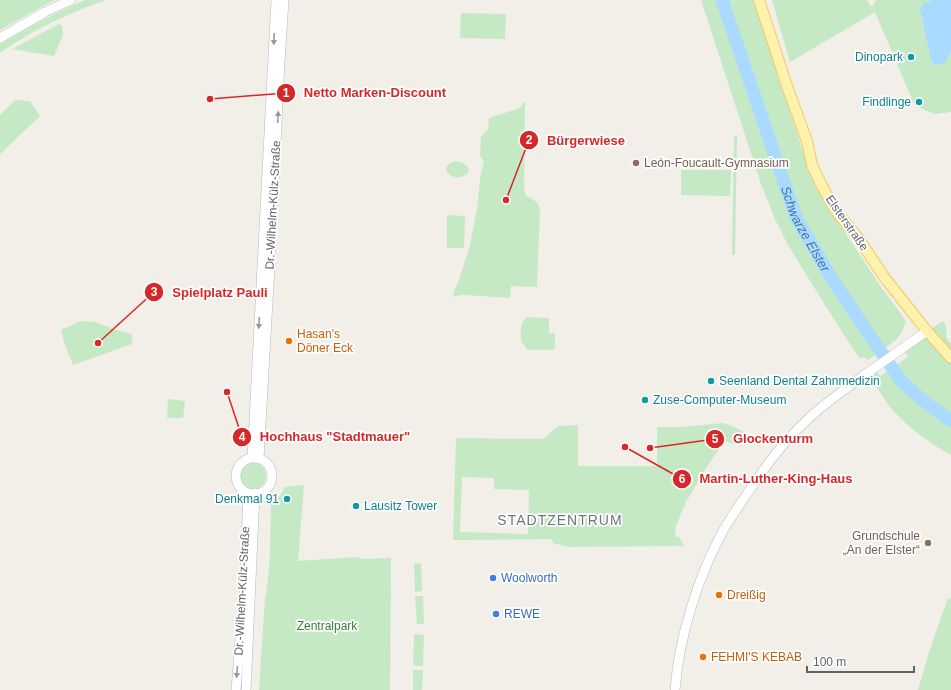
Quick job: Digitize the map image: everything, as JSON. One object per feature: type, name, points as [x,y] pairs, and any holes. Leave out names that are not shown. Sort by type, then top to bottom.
[{"type":"main road","name":"Elsterstraße","points":[[759,0],[788,89],[807,141],[812,165],[822,186],[836,211],[859,239],[884,277],[927,331],[951,358]]},
{"type":"street","points":[[0,38],[45,12],[71,0]]},
{"type":"street","name":"Dr.-Wilhelm-Külz-Straße","points":[[255,458],[276,0]]},
{"type":"street","name":"Dr.-Wilhelm-Külz-Straße","points":[[255,458],[272,249],[284,0]]},
{"type":"street","points":[[675,690],[678,662],[695,596],[724,530],[764,470],[793,433],[825,404],[927,331]]},
{"type":"street","points":[[255,458],[266,462],[272,476],[267,488],[261,492],[252,493],[243,490],[239,486],[236,481],[236,471],[240,464],[247,459],[255,458]]},
{"type":"street","name":"Dr.-Wilhelm-Külz-Straße","points":[[236,690],[252,493]]},
{"type":"street","name":"Dr.-Wilhelm-Külz-Straße","points":[[246,690],[252,493]]},
{"type":"green space","points":[[0,0],[54,0],[0,30]]},
{"type":"green space","points":[[85,0],[106,0],[51,23],[0,53],[0,44],[42,20]]},
{"type":"green space","points":[[701,0],[753,0],[782,90],[817,190],[879,284],[906,321],[902,332],[896,340],[868,360],[866,358],[859,358],[788,245],[775,219],[761,184]]},
{"type":"green space","points":[[772,0],[867,0],[873,8],[876,0],[951,0],[951,112],[936,114],[924,110],[914,104],[875,12],[790,62]]},
{"type":"green space","points":[[461,13],[506,14],[505,39],[460,38]]},
{"type":"green space","points":[[59,24],[62,26],[63,35],[54,56],[12,49]]},
{"type":"green space","points":[[15,100],[30,101],[40,116],[0,154],[0,115]]},
{"type":"green space","points":[[525,101],[524,191],[526,195],[538,204],[540,210],[537,287],[511,286],[510,298],[466,295],[453,297],[470,245],[477,209],[481,172],[484,162],[480,156],[481,137],[488,129],[489,118],[520,108]]},
{"type":"green space","points":[[734,136],[737,136],[735,255],[732,255]]},
{"type":"green space","points":[[456,161],[462,163],[469,169],[467,174],[454,177],[448,173],[446,170],[447,166]]},
{"type":"green space","points":[[681,170],[731,170],[730,196],[681,195]]},
{"type":"green space","points":[[447,215],[465,216],[464,248],[447,248]]},
{"type":"green space","points":[[527,317],[549,318],[549,333],[555,333],[555,348],[553,350],[528,350],[521,341],[522,325],[524,319]]},
{"type":"green space","points":[[81,321],[95,322],[132,334],[132,344],[73,365],[61,330]]},
{"type":"green space","points":[[943,321],[947,333],[946,337],[951,344],[951,455],[927,440],[903,421],[890,407],[866,374],[874,368],[880,376],[908,357],[903,348]]},
{"type":"green space","points":[[168,399],[185,401],[183,418],[167,418]]},
{"type":"green space","points":[[723,423],[744,432],[736,445],[725,441],[708,465],[686,502],[675,528],[676,537],[679,537],[684,546],[568,547],[553,543],[552,539],[453,540],[456,438],[542,439],[558,426],[578,425],[578,466],[657,466],[657,427],[681,427]],"holes":[[[462,477],[494,478],[494,489],[529,490],[528,534],[460,532]]]},
{"type":"green space","points":[[253,463],[262,467],[266,476],[262,485],[253,489],[244,485],[240,476],[244,467]]},
{"type":"green space","name":"Zentralpark","points":[[304,485],[298,561],[356,557],[363,559],[391,558],[390,690],[259,690],[265,599],[269,564],[271,505],[285,487]]},
{"type":"green space","points":[[421,563],[422,591],[415,592],[414,564]]},
{"type":"green space","points":[[415,596],[423,596],[424,624],[417,624]]},
{"type":"green space","points":[[948,598],[951,599],[951,690],[918,690],[930,649]]},
{"type":"green space","points":[[414,634],[424,635],[423,666],[413,665]]},
{"type":"green space","points":[[413,670],[423,670],[422,690],[413,690]]},
{"type":"water","points":[[931,0],[951,0],[951,51],[945,63],[938,65],[934,64],[931,59],[920,9],[924,2],[930,2]]},
{"type":"waterway","name":"Schwarze Elster","points":[[722,0],[796,217],[832,279],[902,382],[920,398],[951,421]]},
{"type":"place","name":"Dinopark","points":[[911,57]]},
{"type":"place","name":"Netto Marken-Discount","points":[[210,99]]},
{"type":"place","name":"Findlinge","points":[[919,102]]},
{"type":"place","name":"León-Foucault-Gymnasium","points":[[636,163]]},
{"type":"place","name":"Bürgerwiese","points":[[506,200]]},
{"type":"place","name":"Hasan's Döner Eck","points":[[289,341]]},
{"type":"place","name":"Spielplatz Pauli","points":[[98,343]]},
{"type":"place","name":"Seenland Dental Zahnmedizin","points":[[711,381]]},
{"type":"place","name":"Hochhaus \"Stadtmauer\"","points":[[227,392]]},
{"type":"place","name":"Zuse-Computer-Museum","points":[[645,400]]},
{"type":"place","name":"Martin-Luther-King-Haus","points":[[625,447]]},
{"type":"place","name":"Glockenturm","points":[[650,448]]},
{"type":"place","name":"Denkmal 91","points":[[287,499]]},
{"type":"place","name":"Lausitz Tower","points":[[356,506]]},
{"type":"place","name":"Grundschule „An der Elster“","points":[[928,543]]},
{"type":"place","name":"Woolworth","points":[[493,578]]},
{"type":"place","name":"Dreißig","points":[[719,595]]},
{"type":"place","name":"REWE","points":[[496,614]]},
{"type":"place","name":"FEHMI'S KEBAB","points":[[703,657]]},
{"type":"district","name":"STADTZENTRUM","points":[[560,520]]}]
